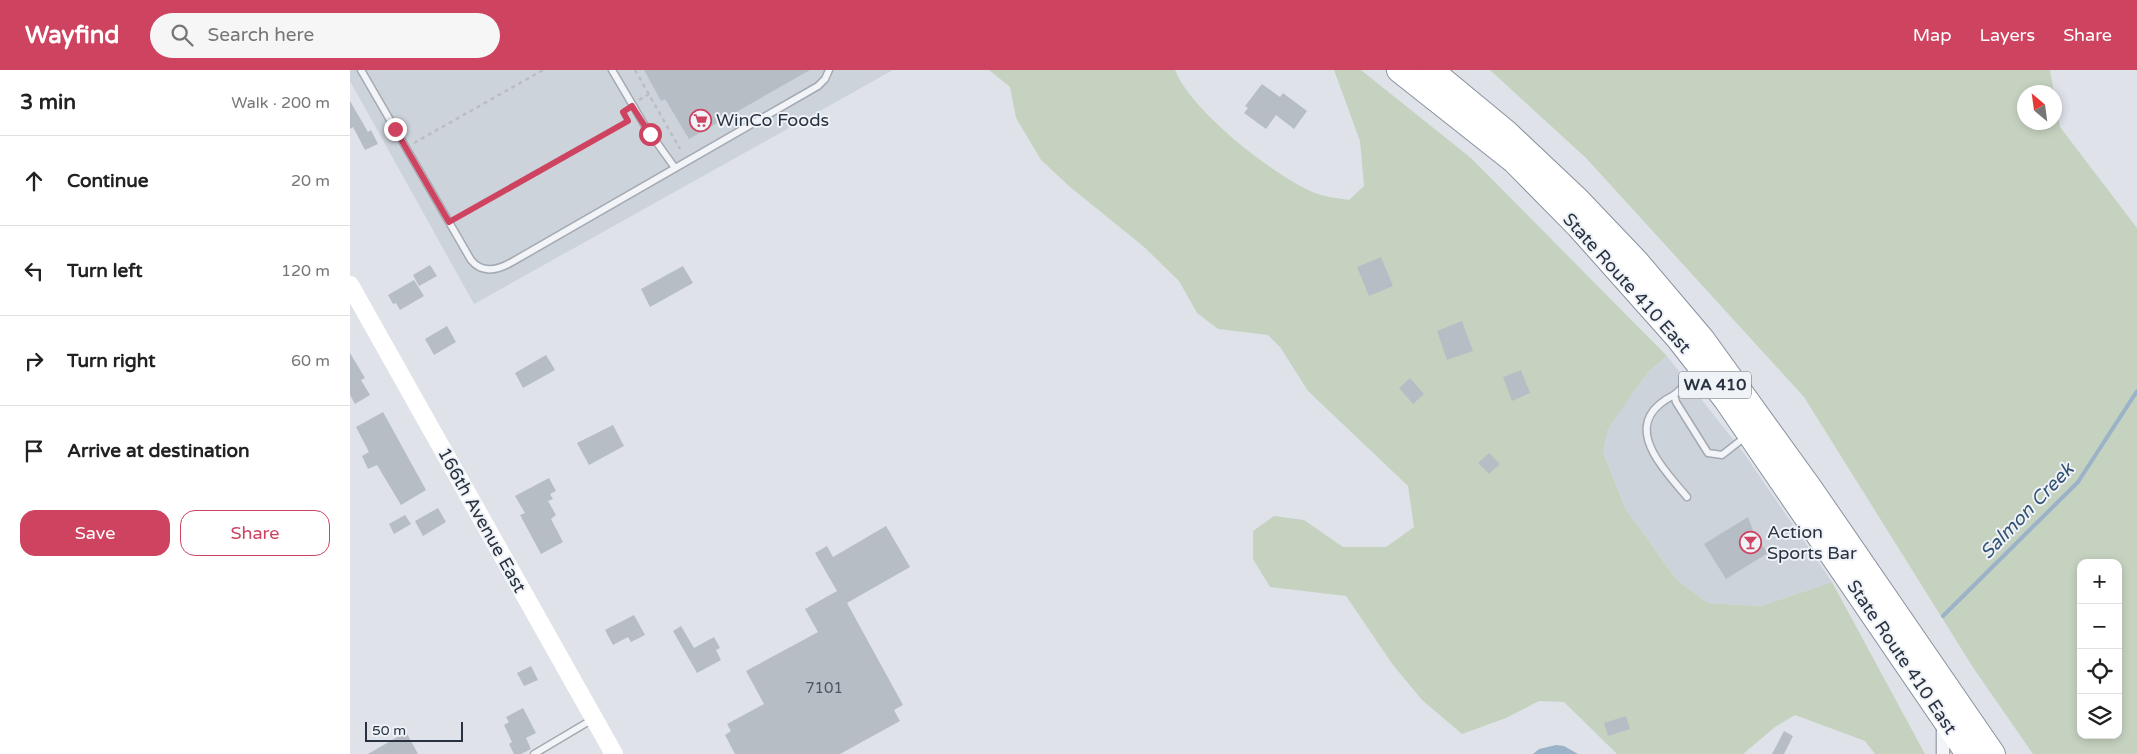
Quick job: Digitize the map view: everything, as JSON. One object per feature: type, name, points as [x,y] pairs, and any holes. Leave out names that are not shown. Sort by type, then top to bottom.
[{"type":"highway","name":"State Route 410 East","points":[[1399,70],[1514,161],[1585,234],[1677,337],[1750,434],[1968,754]]},
{"type":"highway","name":"State Route 410 East","points":[[1431,70],[1506,132],[1578,200],[1637,262],[1692,326],[1745,396],[1810,488],[1993,754]]},
{"type":"street","name":"166th Avenue East","points":[[350,285],[614,754]]},
{"type":"street","points":[[1942,716],[1943,754]]},
{"type":"lane","points":[[361,70],[474,264],[490,270],[512,262],[818,86],[825,79],[829,70]]},
{"type":"lane","points":[[612,70],[632,106],[674,168]]},
{"type":"lane","points":[[1687,497],[1657,462],[1647,434],[1649,418],[1654,408],[1674,396],[1702,370]]},
{"type":"lane","points":[[1674,396],[1708,453],[1722,455],[1750,434]]},
{"type":"lane","points":[[534,754],[594,719]]},
{"type":"path","points":[[406,148],[543,70]]},
{"type":"path","points":[[635,70],[680,149]]},
{"type":"path","points":[[449,222],[628,121],[623,112],[649,94]]},
{"type":"shaded area","points":[[350,70],[893,70],[474,304],[350,81]]},
{"type":"shaded area","points":[[1667,356],[1743,452],[1832,582],[1761,606],[1708,603],[1676,579],[1625,508],[1603,452],[1608,429],[1648,372]]},
{"type":"green space","points":[[989,70],[1175,70],[1184,86],[1198,104],[1257,157],[1298,185],[1315,193],[1349,200],[1364,186],[1360,141],[1334,70],[1361,70],[1471,158],[1667,356],[1648,372],[1608,429],[1603,452],[1625,508],[1676,579],[1708,603],[1761,606],[1832,582],[1925,754],[1875,754],[1865,741],[1795,715],[1775,727],[1743,754],[1617,754],[1564,702],[1539,701],[1506,718],[1462,734],[1422,700],[1393,665],[1346,596],[1270,587],[1253,559],[1253,531],[1274,516],[1304,520],[1343,547],[1386,547],[1414,527],[1408,486],[1308,391],[1280,347],[1268,335],[1218,329],[1197,313],[1179,281],[1143,246],[1070,187],[1041,160],[1016,118],[1010,87]]},
{"type":"green space","points":[[1490,70],[2050,70],[2053,85],[2017,85],[2017,130],[2062,130],[2137,228],[2137,754],[2033,754],[1974,669],[1804,397],[1586,158]]},
{"type":"water","points":[[1556,745],[1564,746],[1578,754],[1533,754],[1539,749]]},
{"type":"building","name":"WinCo Foods","points":[[644,70],[810,70],[689,139],[665,99],[661,101]]},
{"type":"building","points":[[1262,84],[1280,97],[1283,93],[1307,111],[1294,129],[1276,115],[1266,129],[1244,113],[1248,108],[1245,106]]},
{"type":"building","points":[[350,101],[368,132],[371,130],[378,144],[365,150],[353,127],[350,129]]},
{"type":"building","points":[[1381,257],[1393,286],[1369,296],[1357,267]]},
{"type":"building","points":[[430,265],[437,276],[419,286],[413,275]]},
{"type":"building","points":[[683,266],[693,283],[650,307],[641,289]]},
{"type":"building","points":[[414,280],[424,296],[400,310],[396,303],[393,304],[388,295]]},
{"type":"building","points":[[1462,321],[1473,351],[1447,360],[1437,331]]},
{"type":"building","points":[[447,326],[456,342],[434,355],[425,339]]},
{"type":"building","points":[[350,353],[365,378],[361,380],[370,395],[355,404],[350,395]]},
{"type":"building","points":[[546,355],[555,370],[523,388],[515,373]]},
{"type":"building","points":[[1521,370],[1530,393],[1512,401],[1503,377]]},
{"type":"building","points":[[1410,378],[1424,394],[1413,404],[1399,388]]},
{"type":"building","points":[[383,412],[426,490],[401,505],[377,465],[368,469],[362,456],[369,452],[356,427]]},
{"type":"building","points":[[613,425],[624,446],[589,465],[577,443]]},
{"type":"building","points":[[1489,453],[1500,464],[1489,474],[1478,463]]},
{"type":"building","points":[[549,478],[556,491],[550,494],[553,499],[548,501],[556,515],[551,519],[563,542],[541,554],[520,515],[525,513],[515,496]]},
{"type":"building","points":[[438,508],[446,522],[423,536],[415,521]]},
{"type":"building","points":[[405,515],[411,524],[394,534],[389,524]]},
{"type":"building","points":[[1748,517],[1755,536],[1768,553],[1726,579],[1704,544]]},
{"type":"building","points":[[886,526],[910,567],[847,603],[903,705],[894,710],[900,721],[840,754],[735,754],[725,735],[731,731],[727,724],[764,704],[746,671],[818,632],[805,609],[837,591],[815,553],[827,546],[833,557]]},
{"type":"building","points":[[634,615],[645,635],[631,642],[628,637],[613,645],[605,630]]},
{"type":"building","points":[[681,626],[694,648],[714,637],[720,648],[716,650],[721,660],[697,673],[673,631]]},
{"type":"building","points":[[531,666],[538,680],[524,686],[517,673]]},
{"type":"building","points":[[523,708],[536,733],[526,738],[531,749],[521,754],[514,754],[509,744],[512,742],[504,725],[509,722],[506,717]]},
{"type":"building","points":[[1626,716],[1630,729],[1608,736],[1604,723]]},
{"type":"building","points":[[1784,731],[1793,736],[1784,754],[1772,754]]},
{"type":"building","points":[[406,732],[418,754],[368,754]]},
{"type":"waterway","name":"Salmon Creek","points":[[1943,616],[2078,482],[2137,391]]},
{"type":"place","name":"WinCo Foods","points":[[700,120]]},
{"type":"place","name":"Action Sports Bar","points":[[1751,542]]},
{"type":"route","points":[[395,129],[449,222],[628,121],[623,112],[632,106],[650,134]]}]
